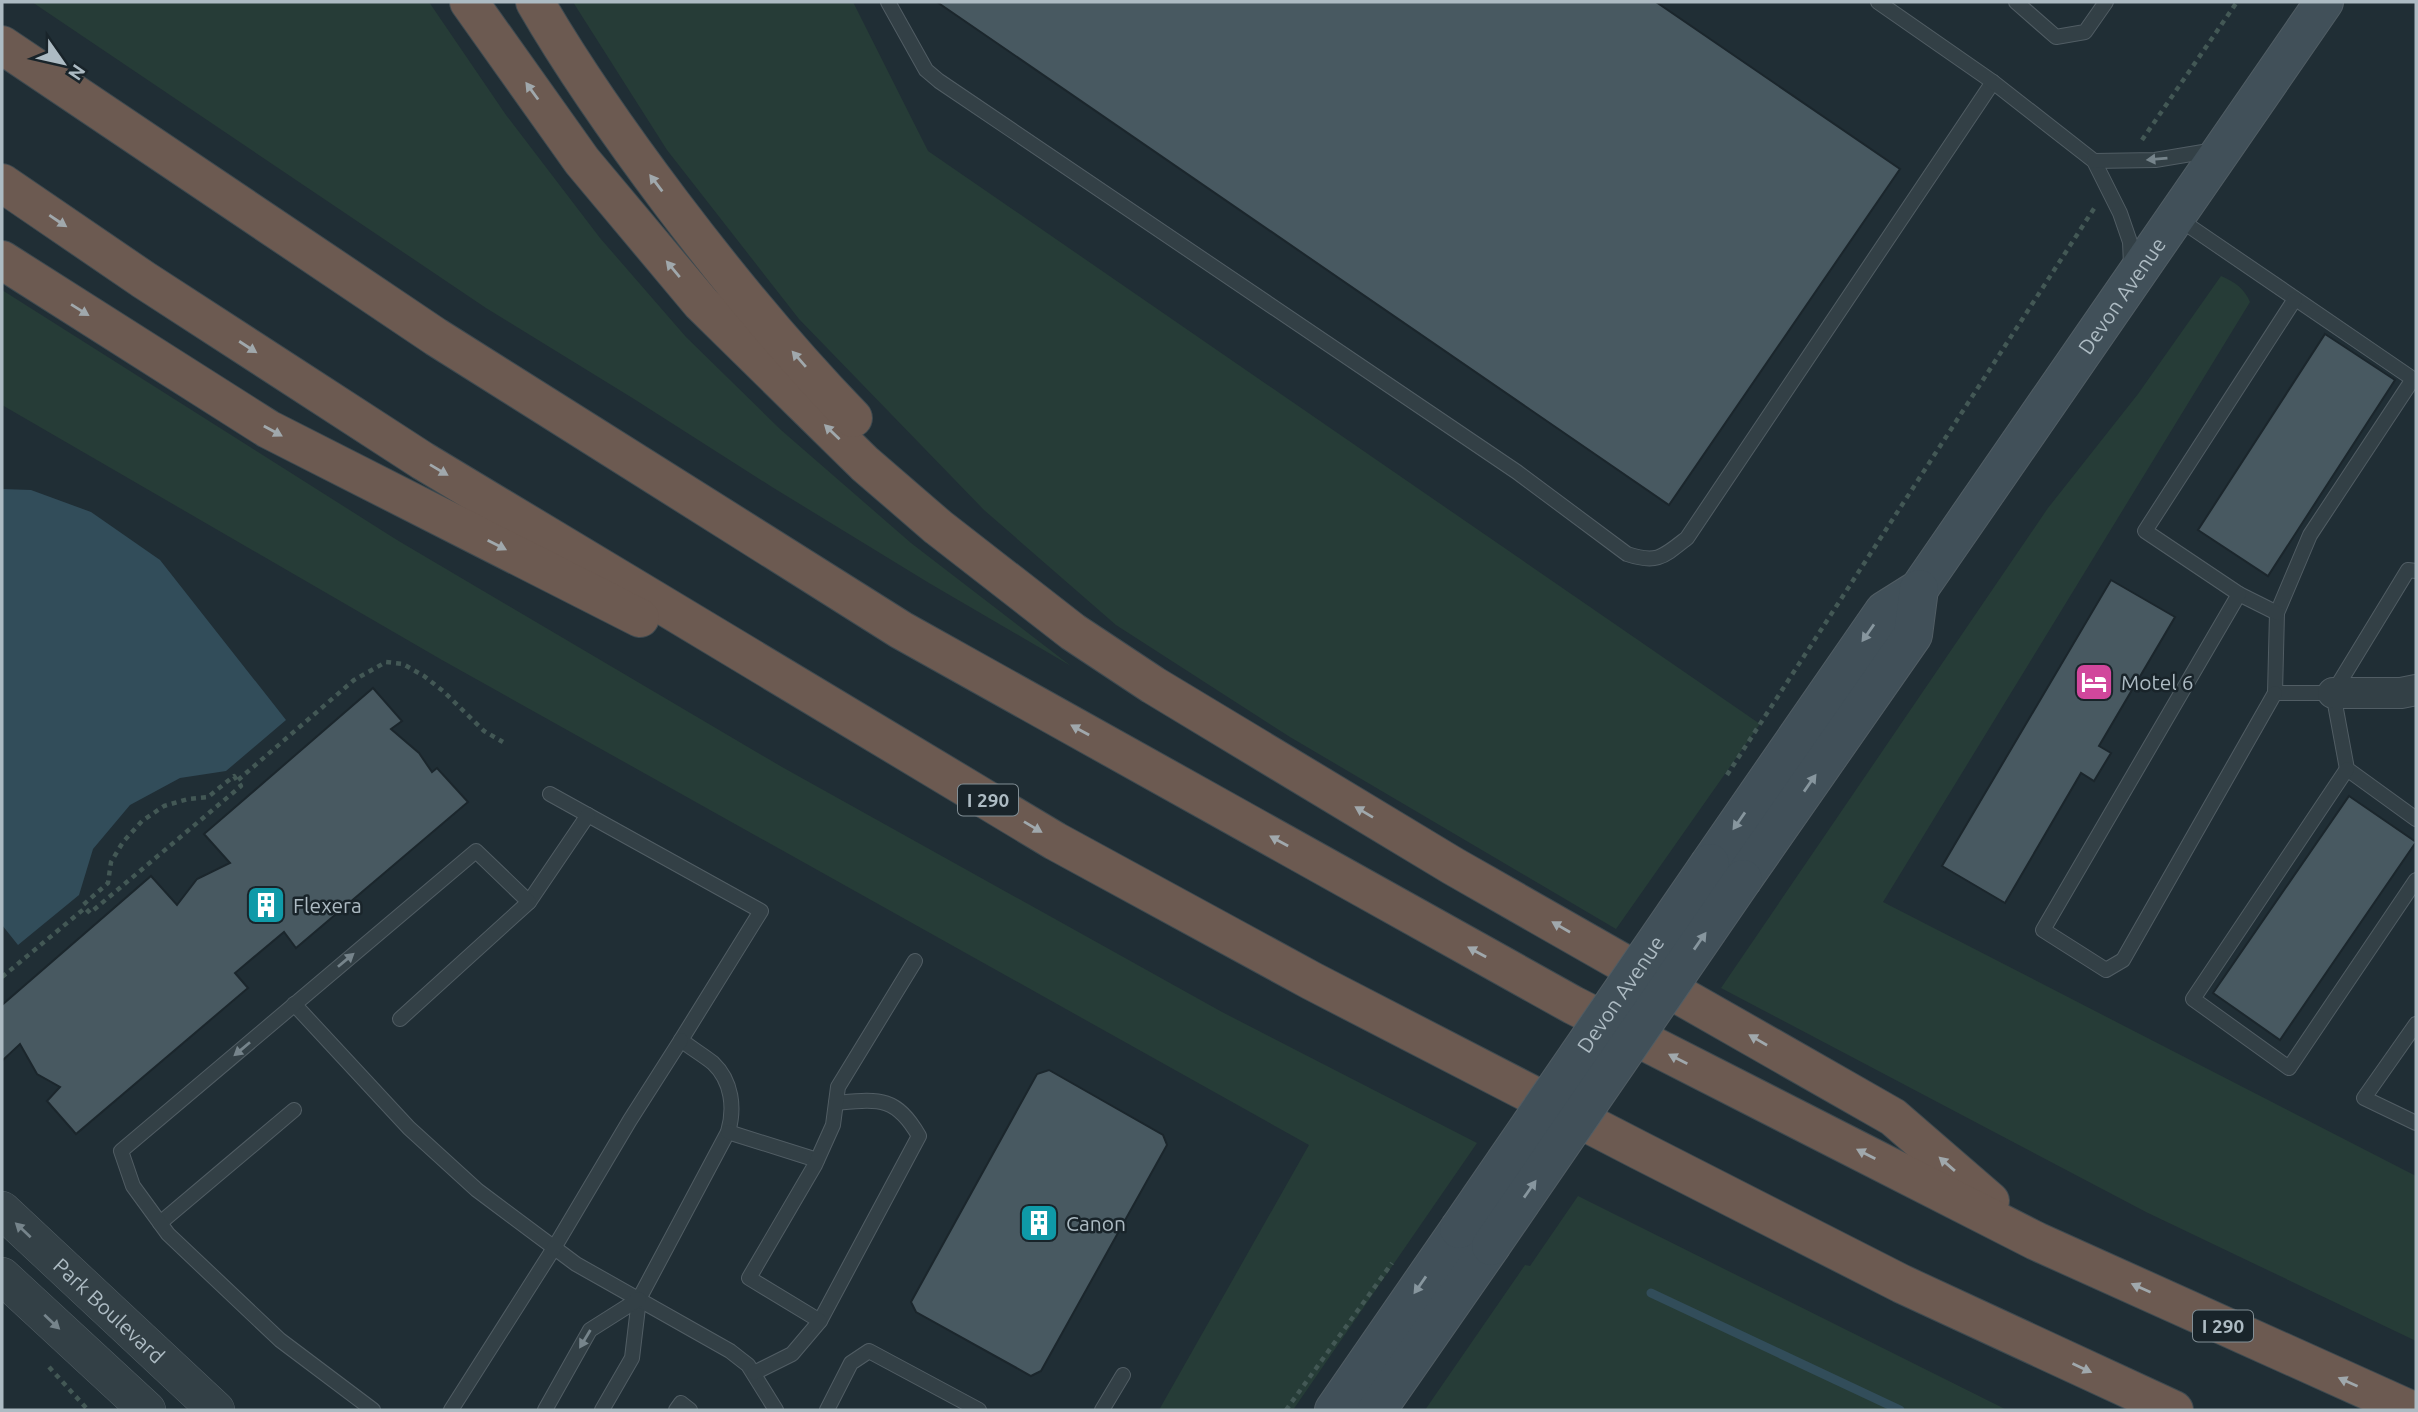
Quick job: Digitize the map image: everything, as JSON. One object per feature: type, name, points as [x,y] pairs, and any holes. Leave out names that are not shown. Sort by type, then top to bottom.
[{"type":"highway","points":[[470,2],[582,161],[701,303],[865,464],[938,527],[1073,632],[1185,705],[1453,866],[1893,1117],[2036,1241]]},
{"type":"highway","points":[[535,2],[569,60],[716,263],[825,389],[919,485],[1073,632]]},
{"type":"highway","name":"I 290","points":[[2,45],[436,337],[901,630],[1573,1006],[2036,1241],[2410,1410]]},
{"type":"highway","name":"I 290","points":[[2,183],[144,280],[423,461],[1055,841],[1336,994],[1902,1284],[2174,1410]]},
{"type":"highway","points":[[2,260],[268,429],[940,771]]},
{"type":"main road","name":"Devon Avenue","points":[[1334,1410],[1475,1237],[1727,871],[1913,635],[1919,589],[2324,2]]},
{"type":"main road","name":"Devon Avenue","points":[[1377,1410],[1475,1237]]},
{"type":"street","points":[[2333,693],[2401,693],[2416,690]]},
{"type":"street","name":"Park Boulevard","points":[[2,1210],[216,1410]]},
{"type":"street","points":[[2,1276],[147,1410]]},
{"type":"lane","points":[[888,2],[926,70],[939,81],[1517,472],[1627,554],[1644,559],[1664,556],[1687,538],[1993,82]]},
{"type":"lane","points":[[1878,2],[1895,6],[2094,161],[2124,223],[2130,242],[2132,277]]},
{"type":"lane","points":[[2015,2],[2056,37],[2085,32],[2106,2]]},
{"type":"lane","points":[[2094,161],[2155,160],[2220,150]]},
{"type":"lane","points":[[2175,216],[2413,379],[2310,535],[2277,613],[2276,693],[2123,960],[2106,970],[2043,930],[2239,594]]},
{"type":"lane","points":[[2277,613],[2239,594],[2145,531],[2295,299]]},
{"type":"lane","points":[[2416,571],[2408,570],[2333,693],[2347,769],[2416,819]]},
{"type":"lane","points":[[2276,693],[2333,693]]},
{"type":"lane","points":[[2347,769],[2193,999],[2289,1068],[2416,880]]},
{"type":"lane","points":[[451,1410],[761,911],[551,794]]},
{"type":"lane","points":[[400,1019],[529,902],[588,815]]},
{"type":"lane","points":[[373,1410],[280,1340],[168,1234],[133,1186],[121,1152],[476,851],[529,902]]},
{"type":"lane","points":[[820,1321],[748,1278],[817,1160],[833,1125],[838,1087],[915,961]]},
{"type":"lane","points":[[294,1004],[409,1128],[477,1190],[576,1264],[730,1351],[754,1373],[773,1409]]},
{"type":"lane","points":[[2416,1024],[2364,1098],[2416,1123]]},
{"type":"lane","points":[[602,1410],[632,1358],[639,1299],[728,1132],[732,1119],[732,1104],[723,1077],[715,1066],[681,1040]]},
{"type":"lane","points":[[754,1373],[792,1354],[820,1321],[919,1136],[909,1118],[897,1107],[872,1100],[836,1103]]},
{"type":"lane","points":[[160,1223],[294,1110]]},
{"type":"lane","points":[[728,1132],[817,1160]]},
{"type":"lane","points":[[545,1410],[590,1330],[639,1299]]},
{"type":"lane","points":[[827,1410],[851,1363],[869,1351],[979,1410]]},
{"type":"lane","points":[[1102,1410],[1123,1374]]},
{"type":"lane","points":[[676,1410],[681,1403],[690,1410]]},
{"type":"path","points":[[2143,138],[2237,2]]},
{"type":"path","points":[[1724,780],[2098,202]]},
{"type":"path","points":[[238,780],[354,680],[386,662],[403,664],[424,676],[484,730],[503,742]]},
{"type":"path","points":[[234,776],[238,780],[241,786],[90,913],[85,908],[83,905],[108,883],[111,862],[123,842],[142,821],[164,806],[208,797],[234,776]]},
{"type":"path","points":[[2,977],[85,908]]},
{"type":"path","points":[[1286,1410],[1395,1259]]},
{"type":"path","points":[[41,1360],[88,1410]]},
{"type":"green space","points":[[32,2],[429,2],[506,115],[600,238],[686,337],[781,430],[911,543],[1071,666],[772,487],[486,308]]},
{"type":"green space","points":[[573,2],[853,2],[928,151],[1760,724],[1616,929],[1290,737],[1116,625],[984,510],[799,319],[667,150]]},
{"type":"green space","points":[[2221,276],[2238,286],[2250,302],[1883,902],[2416,1176],[2416,1341],[2146,1212],[1721,988],[2048,508],[2138,394]]},
{"type":"green space","points":[[2,290],[397,540],[782,767],[1222,1012],[1477,1143],[1293,1410],[1159,1410],[1309,1145],[442,660],[2,405]]},
{"type":"green space","points":[[1578,1196],[2007,1410],[1425,1410],[1525,1265],[1530,1266]]},
{"type":"water","points":[[2,489],[31,490],[91,512],[160,560],[286,720],[226,771],[180,778],[130,805],[93,849],[79,895],[18,945],[2,925]]},
{"type":"building","points":[[937,2],[1656,2],[1900,169],[1669,505]]},
{"type":"building","points":[[2325,334],[2395,380],[2268,576],[2198,530]]},
{"type":"building","name":"Motel 6","points":[[2111,580],[2175,617],[2099,746],[2111,753],[2094,781],[2081,773],[2005,903],[1942,866]]},
{"type":"building","name":"Flexera","points":[[373,688],[402,721],[391,729],[419,753],[432,772],[437,768],[468,802],[296,948],[284,932],[235,973],[248,988],[76,1134],[47,1101],[60,1087],[37,1074],[20,1044],[2,1061],[2,1005],[151,876],[177,905],[197,879],[230,863],[204,834]]},
{"type":"building","points":[[2349,796],[2416,842],[2280,1040],[2213,993]]},
{"type":"building","name":"Canon","points":[[1049,1070],[1163,1135],[1167,1145],[1041,1371],[1031,1376],[916,1312],[911,1302],[1037,1074]]},
{"type":"waterway","points":[[1651,1293],[1900,1410]]},
{"type":"place","name":"Motel 6","points":[[2094,682]]},
{"type":"place","name":"Flexera","points":[[266,905]]},
{"type":"place","name":"Canon","points":[[1039,1223]]}]
